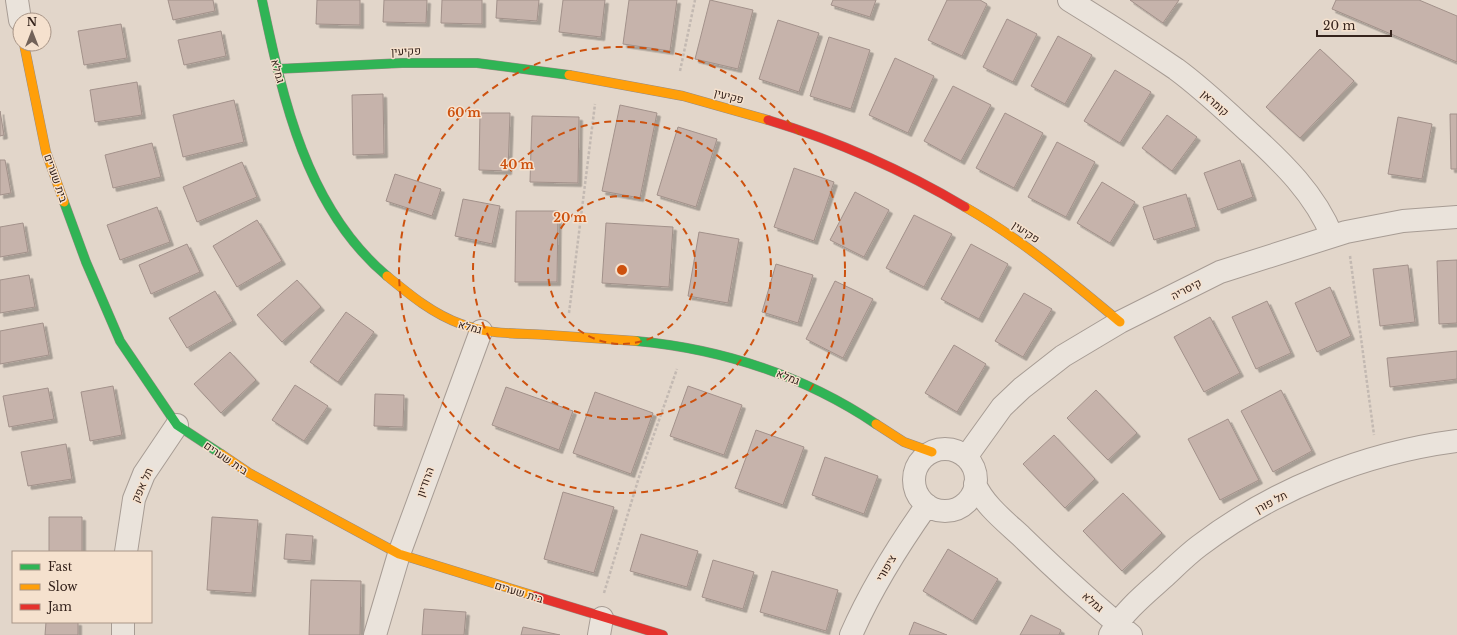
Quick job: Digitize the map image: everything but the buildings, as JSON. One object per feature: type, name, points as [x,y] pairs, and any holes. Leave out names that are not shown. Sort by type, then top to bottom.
[{"type":"street","points":[[17,0],[19,12]]},
{"type":"street","name":"גמלא","points":[[262,0],[277,69],[309,172],[325,203],[351,241],[380,272],[423,306],[453,322],[481,331],[640,341],[685,348],[764,367],[802,382],[903,440],[932,452]]},
{"type":"street","name":"קומראן","points":[[1069,0],[1177,70],[1220,106],[1297,179],[1339,234]]},
{"type":"street","name":"בית שערים","points":[[26,52],[46,152],[86,262],[120,340],[177,425],[249,473],[399,554],[600,623],[663,635]]},
{"type":"street","name":"פקיעין","points":[[277,69],[413,62],[480,63],[639,86],[789,126],[846,147],[909,176],[982,217],[1043,258],[1120,322]]},
{"type":"street","name":"קיסריה","points":[[966,457],[1002,407],[1022,388],[1063,356],[1120,322],[1220,272],[1339,234],[1403,220],[1457,217]]},
{"type":"street","name":"הרודיון","points":[[375,635],[399,554],[481,331]]},
{"type":"street","name":"גמלא","points":[[863,416],[893,440],[907,455],[917,469]]},
{"type":"street","name":"תל אפק","points":[[126,551],[134,499],[144,474],[177,425]]},
{"type":"street","name":"תל פורן","points":[[1119,631],[1156,584],[1199,546],[1237,520],[1312,480],[1377,457],[1428,444],[1457,441]]},
{"type":"street","points":[[948,449],[966,457],[974,469],[976,484],[970,499],[957,508],[942,510],[927,505],[920,497],[914,478],[922,460],[932,452],[948,449]]},
{"type":"street","name":"גמלא","points":[[976,484],[980,493],[1006,522],[1119,631]]},
{"type":"street","name":"ציפורי","points":[[851,635],[861,613],[902,540],[927,505]]},
{"type":"street","name":"גמלא","points":[[957,508],[972,512],[984,519],[1055,569]]},
{"type":"street","points":[[123,623],[123,635]]},
{"type":"path","points":[[676,95],[695,0]]},
{"type":"path","points":[[567,336],[598,80]]},
{"type":"path","points":[[1339,234],[1377,457]]},
{"type":"path","points":[[600,623],[639,477],[685,348]]},
{"type":"traffic: fast","points":[[262,0],[289,113],[302,150],[317,185],[336,218],[359,249],[387,276]]},
{"type":"traffic: fast","points":[[277,69],[402,63],[477,63],[569,75]]},
{"type":"traffic: fast","points":[[64,202],[86,262],[120,341],[177,425],[221,454]]},
{"type":"traffic: fast","points":[[636,341],[700,351],[731,358],[762,368],[820,392],[849,407],[876,424]]},
{"type":"traffic: slow","points":[[26,52],[46,152],[64,202]]},
{"type":"traffic: slow","points":[[569,75],[683,96],[768,120]]},
{"type":"traffic: slow","points":[[965,207],[986,219],[1026,247],[1120,322]]},
{"type":"traffic: slow","points":[[387,276],[413,297],[431,309],[451,320],[472,328],[504,333],[636,341]]},
{"type":"traffic: slow","points":[[876,424],[904,442],[932,452]]},
{"type":"traffic: slow","points":[[221,454],[249,473],[399,554],[535,596]]},
{"type":"traffic: jam","points":[[768,120],[819,137],[894,169],[965,207]]},
{"type":"traffic: jam","points":[[535,596],[663,635]]}]
